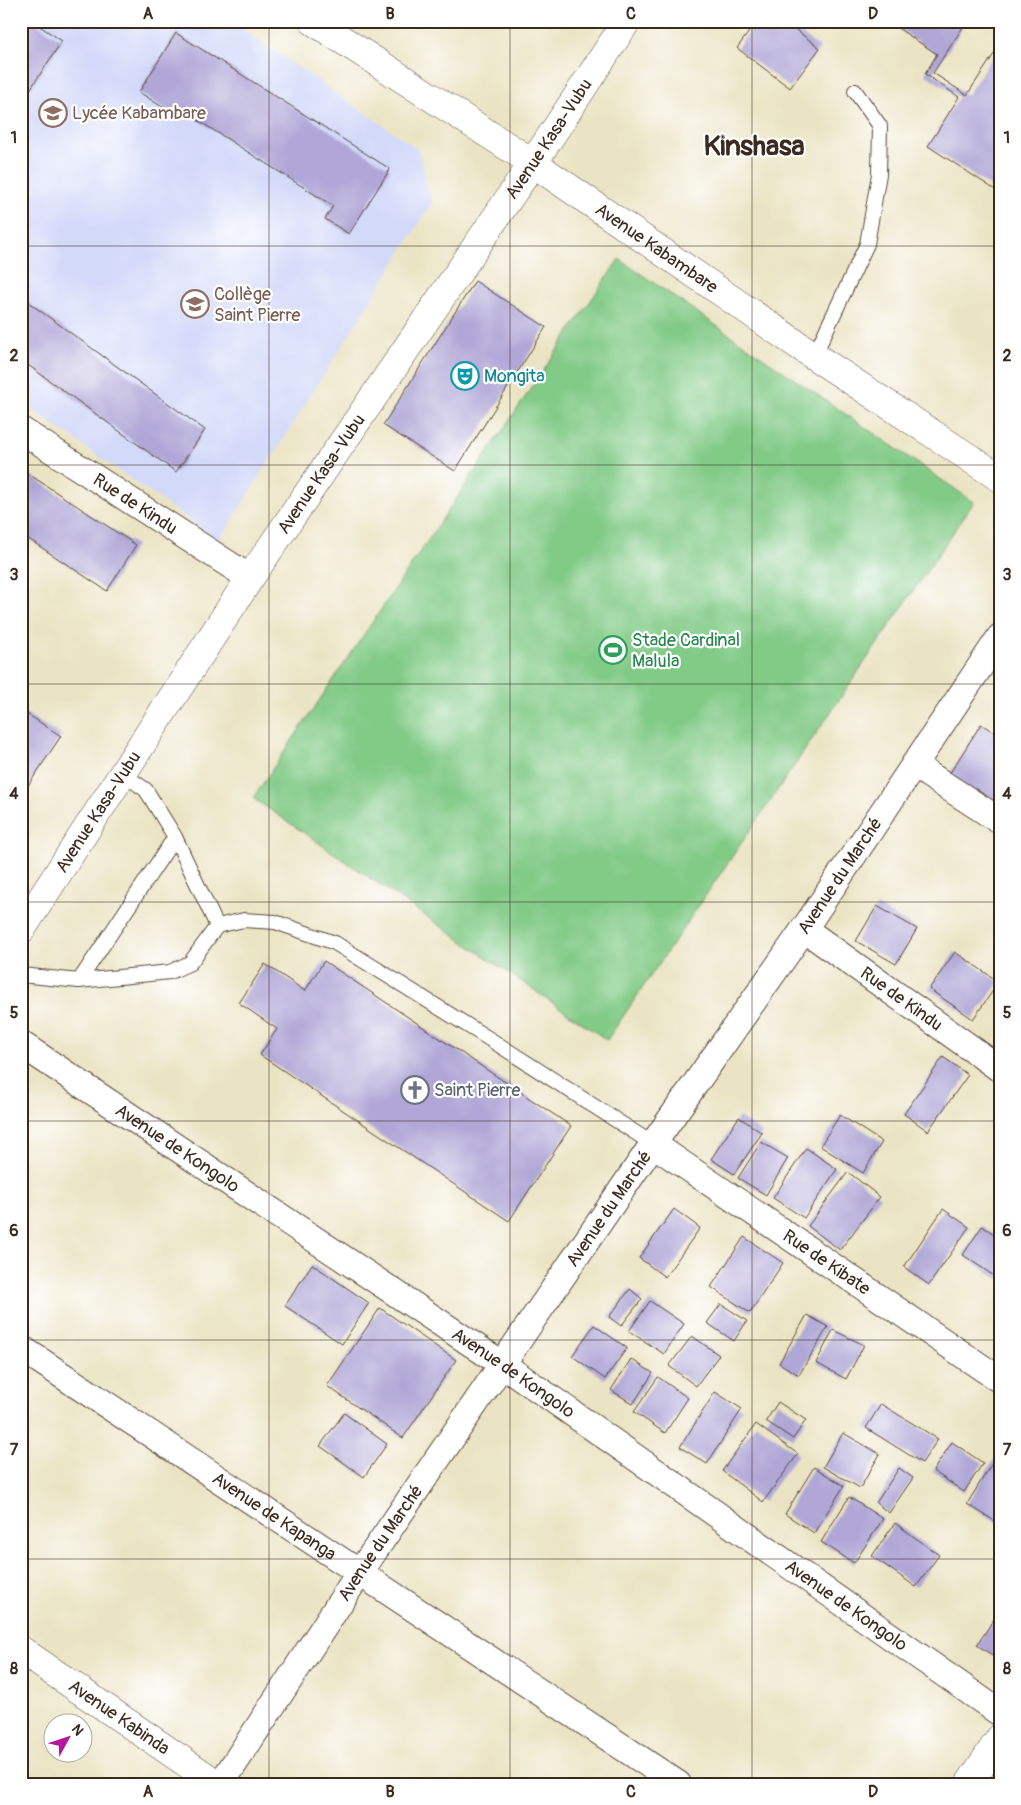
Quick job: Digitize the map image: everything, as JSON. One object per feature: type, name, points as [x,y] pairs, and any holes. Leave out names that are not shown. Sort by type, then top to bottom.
[{"type":"main road","name":"Avenue Kabambare","points":[[313,21],[533,163],[814,356],[1000,478]]},
{"type":"main road","name":"Avenue Kasa-Vubu","points":[[21,930],[250,578],[533,163],[627,21]]},
{"type":"main road","name":"Avenue Kabinda","points":[[21,1650],[217,1784]]},
{"type":"main road","points":[[969,1784],[1000,1738]]},
{"type":"street","name":"Rue de Kindu","points":[[21,430],[250,578]]},
{"type":"street","name":"Avenue du Marché","points":[[221,1784],[360,1572],[653,1144],[804,929],[1000,637]]},
{"type":"street","points":[[914,765],[1000,822]]},
{"type":"street","name":"Rue de Kindu","points":[[804,929],[1000,1069]]},
{"type":"street","name":"Avenue de Kongolo","points":[[21,1044],[502,1364],[1000,1713]]},
{"type":"street","name":"Rue de Kibate","points":[[653,1144],[1000,1380]]},
{"type":"street","name":"Avenue de Kapanga","points":[[21,1348],[678,1784]]},
{"type":"lane","points":[[814,356],[867,244],[879,174],[880,126],[854,91]]},
{"type":"lane","points":[[123,774],[146,790],[175,837],[216,926]]},
{"type":"lane","points":[[79,981],[175,837]]},
{"type":"lane","points":[[21,975],[79,981],[170,972],[190,963],[216,926],[244,920],[275,922],[335,943],[653,1144]]},
{"type":"shaded area","name":"Collège Saint Pierre","points":[[21,21],[230,21],[418,149],[432,203],[219,541],[21,402]]},
{"type":"green space","name":"Stade Cardinal Malula","points":[[619,259],[974,502],[607,1040],[253,798]]},
{"type":"building","points":[[21,21],[32,21],[62,41],[29,91],[21,86]]},
{"type":"building","points":[[757,21],[784,21],[820,48],[790,88],[737,48]]},
{"type":"building","points":[[887,21],[967,21],[933,73],[967,95],[1000,45],[1000,193],[928,146],[959,97],[925,74],[937,54]]},
{"type":"building","points":[[176,33],[390,169],[349,234],[325,219],[333,206],[177,107],[173,114],[139,92]]},
{"type":"building","name":"Mongita","points":[[475,281],[546,327],[455,471],[383,425]]},
{"type":"building","points":[[21,297],[205,430],[176,472],[21,360]]},
{"type":"building","points":[[21,469],[136,545],[107,591],[21,534]]},
{"type":"building","points":[[21,710],[61,736],[21,796]]},
{"type":"building","points":[[981,724],[1000,736],[1000,809],[948,776]]},
{"type":"building","points":[[877,906],[917,929],[896,964],[856,941]]},
{"type":"building","points":[[955,952],[999,982],[973,1019],[929,989]]},
{"type":"building","name":"Saint Pierre","points":[[324,961],[571,1126],[509,1221],[260,1055],[277,1029],[239,1003],[265,964],[305,991]]},
{"type":"building","points":[[943,1057],[968,1075],[928,1131],[904,1114]]},
{"type":"building","points":[[840,1115],[882,1142],[863,1173],[820,1146]]},
{"type":"building","points":[[739,1117],[762,1133],[734,1174],[711,1159]]},
{"type":"building","points":[[761,1142],[788,1158],[766,1195],[738,1178]]},
{"type":"building","points":[[806,1148],[837,1169],[804,1218],[773,1198]]},
{"type":"building","points":[[848,1172],[880,1197],[840,1250],[808,1226]]},
{"type":"building","points":[[674,1209],[700,1228],[665,1277],[639,1258]]},
{"type":"building","points":[[943,1209],[969,1227],[929,1285],[904,1267]]},
{"type":"building","points":[[982,1226],[1000,1238],[1000,1280],[963,1255]]},
{"type":"building","points":[[744,1237],[783,1263],[750,1313],[711,1287]]},
{"type":"building","points":[[312,1264],[369,1303],[342,1344],[285,1306]]},
{"type":"building","points":[[630,1289],[642,1299],[621,1326],[609,1317]]},
{"type":"building","points":[[650,1301],[684,1324],[664,1354],[629,1331]]},
{"type":"building","points":[[721,1304],[747,1321],[734,1341],[707,1323]]},
{"type":"building","points":[[380,1308],[456,1360],[403,1438],[327,1386]]},
{"type":"building","points":[[807,1315],[828,1327],[799,1375],[779,1363]]},
{"type":"building","points":[[594,1325],[627,1348],[605,1379],[572,1356]]},
{"type":"building","points":[[833,1330],[864,1345],[846,1379],[816,1363]]},
{"type":"building","points":[[692,1336],[719,1355],[696,1386],[669,1366]]},
{"type":"building","points":[[631,1359],[653,1373],[633,1404],[611,1390]]},
{"type":"building","points":[[658,1377],[688,1398],[665,1433],[634,1412]]},
{"type":"building","points":[[715,1392],[742,1409],[707,1464],[680,1447]]},
{"type":"building","points":[[778,1402],[806,1420],[793,1439],[766,1421]]},
{"type":"building","points":[[881,1404],[938,1439],[922,1463],[866,1428]]},
{"type":"building","points":[[344,1413],[387,1444],[364,1477],[320,1446]]},
{"type":"building","points":[[756,1424],[798,1454],[763,1502],[722,1471]]},
{"type":"building","points":[[843,1433],[880,1454],[860,1488],[823,1467]]},
{"type":"building","points":[[952,1442],[983,1463],[964,1492],[933,1471]]},
{"type":"building","points":[[1000,1450],[1000,1520],[998,1523],[967,1504]]},
{"type":"building","points":[[814,1467],[844,1486],[814,1533],[785,1514]]},
{"type":"building","points":[[899,1468],[913,1478],[889,1513],[876,1503]]},
{"type":"building","points":[[849,1497],[883,1519],[854,1563],[821,1542]]},
{"type":"building","points":[[895,1523],[939,1555],[916,1587],[872,1556]]},
{"type":"building","points":[[1000,1610],[1000,1660],[977,1645]]},
{"type":"place","name":"Lycée Kabambare","points":[[53,113]]},
{"type":"place","name":"Collège Saint Pierre","points":[[195,304]]},
{"type":"place","name":"Mongita","points":[[465,376]]},
{"type":"place","name":"Stade Cardinal Malula","points":[[613,650]]},
{"type":"place","name":"Saint Pierre","points":[[415,1090]]},
{"type":"district","name":"Kinshasa","points":[[754,145]]}]
